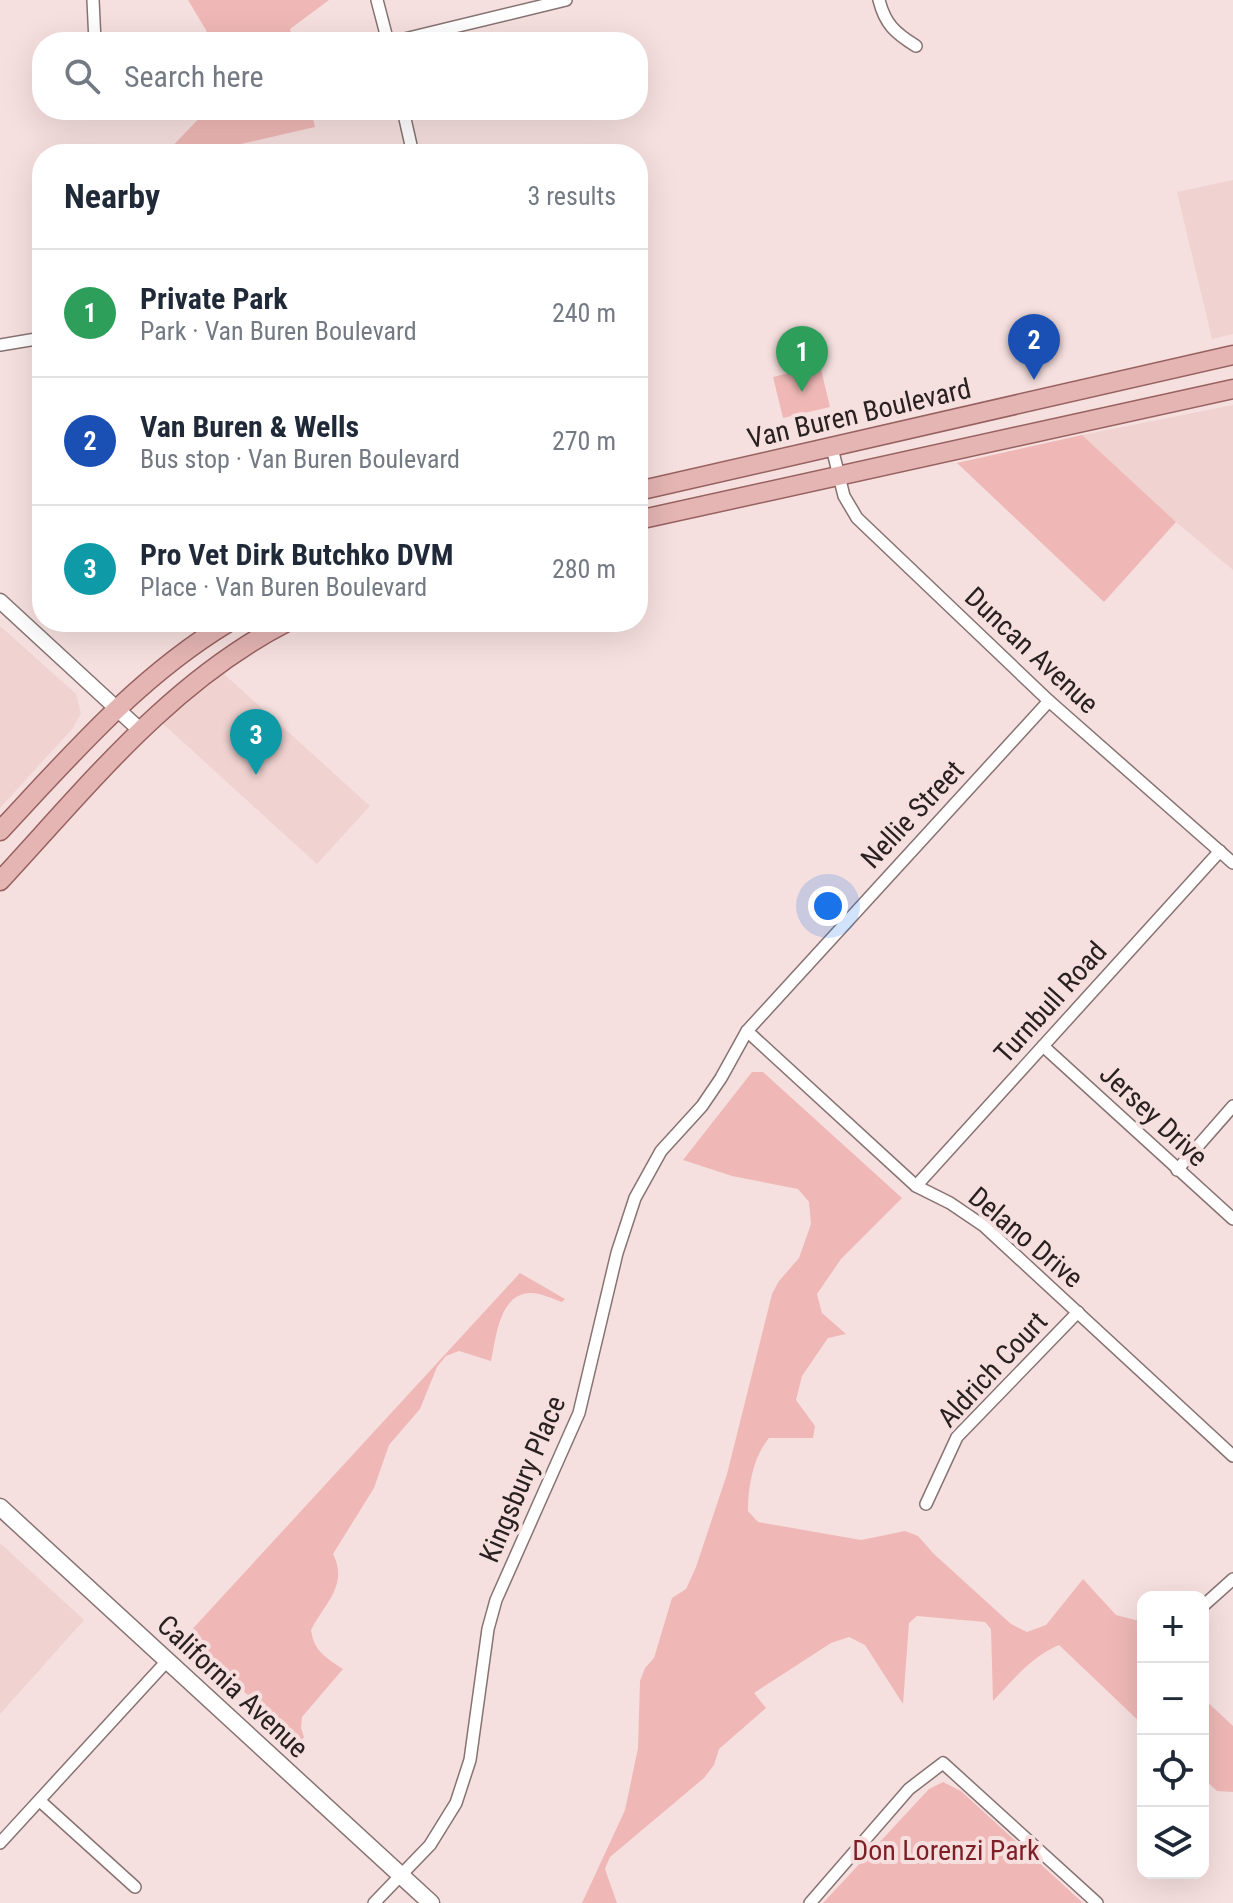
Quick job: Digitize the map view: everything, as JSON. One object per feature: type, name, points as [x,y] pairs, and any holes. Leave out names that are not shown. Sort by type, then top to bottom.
[{"type":"main road","name":"Van Buren Boulevard","points":[[648,489],[1233,355]]},
{"type":"main road","name":"Van Buren Boulevard","points":[[648,518],[1233,389]]},
{"type":"main road","points":[[0,831],[117,708],[175,657],[214,632]]},
{"type":"main road","points":[[201,676],[215,653],[248,632]]},
{"type":"main road","points":[[0,881],[140,730],[201,676],[271,632]]},
{"type":"main road","name":"California Avenue","points":[[0,1507],[431,1903]]},
{"type":"street","points":[[93,0],[95,32]]},
{"type":"street","points":[[377,0],[387,32]]},
{"type":"street","points":[[428,32],[530,5],[566,0]]},
{"type":"street","points":[[879,0],[890,28],[916,46]]},
{"type":"street","points":[[405,120],[411,144]]},
{"type":"street","points":[[0,345],[32,340]]},
{"type":"street","name":"Duncan Avenue","points":[[832,448],[847,503],[857,518],[1049,701],[1233,863]]},
{"type":"street","points":[[0,601],[32,630]]},
{"type":"street","points":[[34,632],[140,730]]},
{"type":"street","name":"Nellie Street","points":[[747,1031],[1049,701]]},
{"type":"street","name":"Turnbull Road","points":[[916,1186],[1220,851]]},
{"type":"street","name":"Delano Drive","points":[[747,1031],[916,1186],[950,1203],[984,1226],[1233,1456]]},
{"type":"street","name":"Kingsbury Place","points":[[374,1903],[430,1845],[456,1803],[470,1760],[488,1629],[496,1600],[579,1413],[617,1253],[635,1198],[661,1151],[702,1106],[747,1031]]},
{"type":"street","name":"Jersey Drive","points":[[1043,1046],[1233,1219]]},
{"type":"street","points":[[1177,1170],[1233,1106]]},
{"type":"street","name":"Aldrich Court","points":[[926,1504],[957,1437],[1078,1312]]},
{"type":"street","points":[[1209,1601],[1233,1579]]},
{"type":"street","points":[[0,1843],[167,1661]]},
{"type":"street","points":[[810,1903],[909,1789],[943,1763],[1097,1903]]},
{"type":"street","points":[[40,1801],[135,1887]]},
{"type":"shaded area","points":[[1233,180],[1233,334],[1212,339],[1177,192]]},
{"type":"shaded area","points":[[1233,405],[1233,570],[1082,435]]},
{"type":"shaded area","points":[[0,626],[76,694],[81,713],[73,728],[0,808]]},
{"type":"shaded area","points":[[224,674],[370,806],[317,864],[161,722],[190,696]]},
{"type":"shaded area","points":[[0,1543],[84,1620],[0,1714]]},
{"type":"green space","points":[[188,0],[329,0],[290,29],[291,32],[206,30]]},
{"type":"green space","points":[[197,120],[313,120],[315,127],[241,144],[175,144]]},
{"type":"green space","points":[[820,365],[830,407],[783,418],[773,377]]},
{"type":"green space","points":[[1082,435],[1176,522],[1104,602],[957,463]]},
{"type":"green space","points":[[752,1072],[763,1072],[902,1198],[841,1259],[817,1294],[822,1313],[846,1334],[828,1338],[802,1376],[796,1400],[815,1426],[813,1438],[769,1438],[752,1473],[748,1511],[758,1522],[861,1540],[905,1531],[918,1536],[1011,1624],[1027,1632],[1046,1625],[1083,1579],[1116,1615],[1137,1620],[1137,1719],[1059,1645],[1031,1662],[993,1701],[991,1629],[985,1622],[917,1616],[909,1623],[903,1704],[865,1645],[849,1637],[831,1643],[754,1693],[766,1708],[719,1749],[714,1765],[704,1778],[610,1857],[605,1869],[617,1903],[582,1903],[625,1810],[638,1748],[640,1681],[645,1668],[654,1658],[672,1598],[686,1589],[696,1567],[727,1474],[772,1294],[799,1258],[811,1224],[809,1202],[798,1189],[732,1176],[683,1160]]},
{"type":"green space","points":[[520,1273],[565,1299],[562,1302],[531,1293],[520,1295],[512,1301],[497,1330],[491,1361],[459,1351],[446,1356],[437,1367],[420,1409],[389,1445],[374,1488],[333,1554],[338,1575],[336,1585],[311,1630],[318,1649],[343,1669],[302,1717],[304,1737],[299,1744],[186,1636]]},
{"type":"green space","points":[[1209,1704],[1233,1726],[1233,1792],[1217,1791],[1209,1784]]},
{"type":"green space","name":"Don Lorenzi Park","points":[[943,1782],[961,1791],[1083,1903],[823,1903],[929,1789]]},
{"type":"place","name":"Van Buren & Wells","points":[[1034,380]]},
{"type":"place","name":"Private Park","points":[[802,392]]},
{"type":"place","name":"Pro Vet Dirk Butchko DVM","points":[[256,775]]}]
